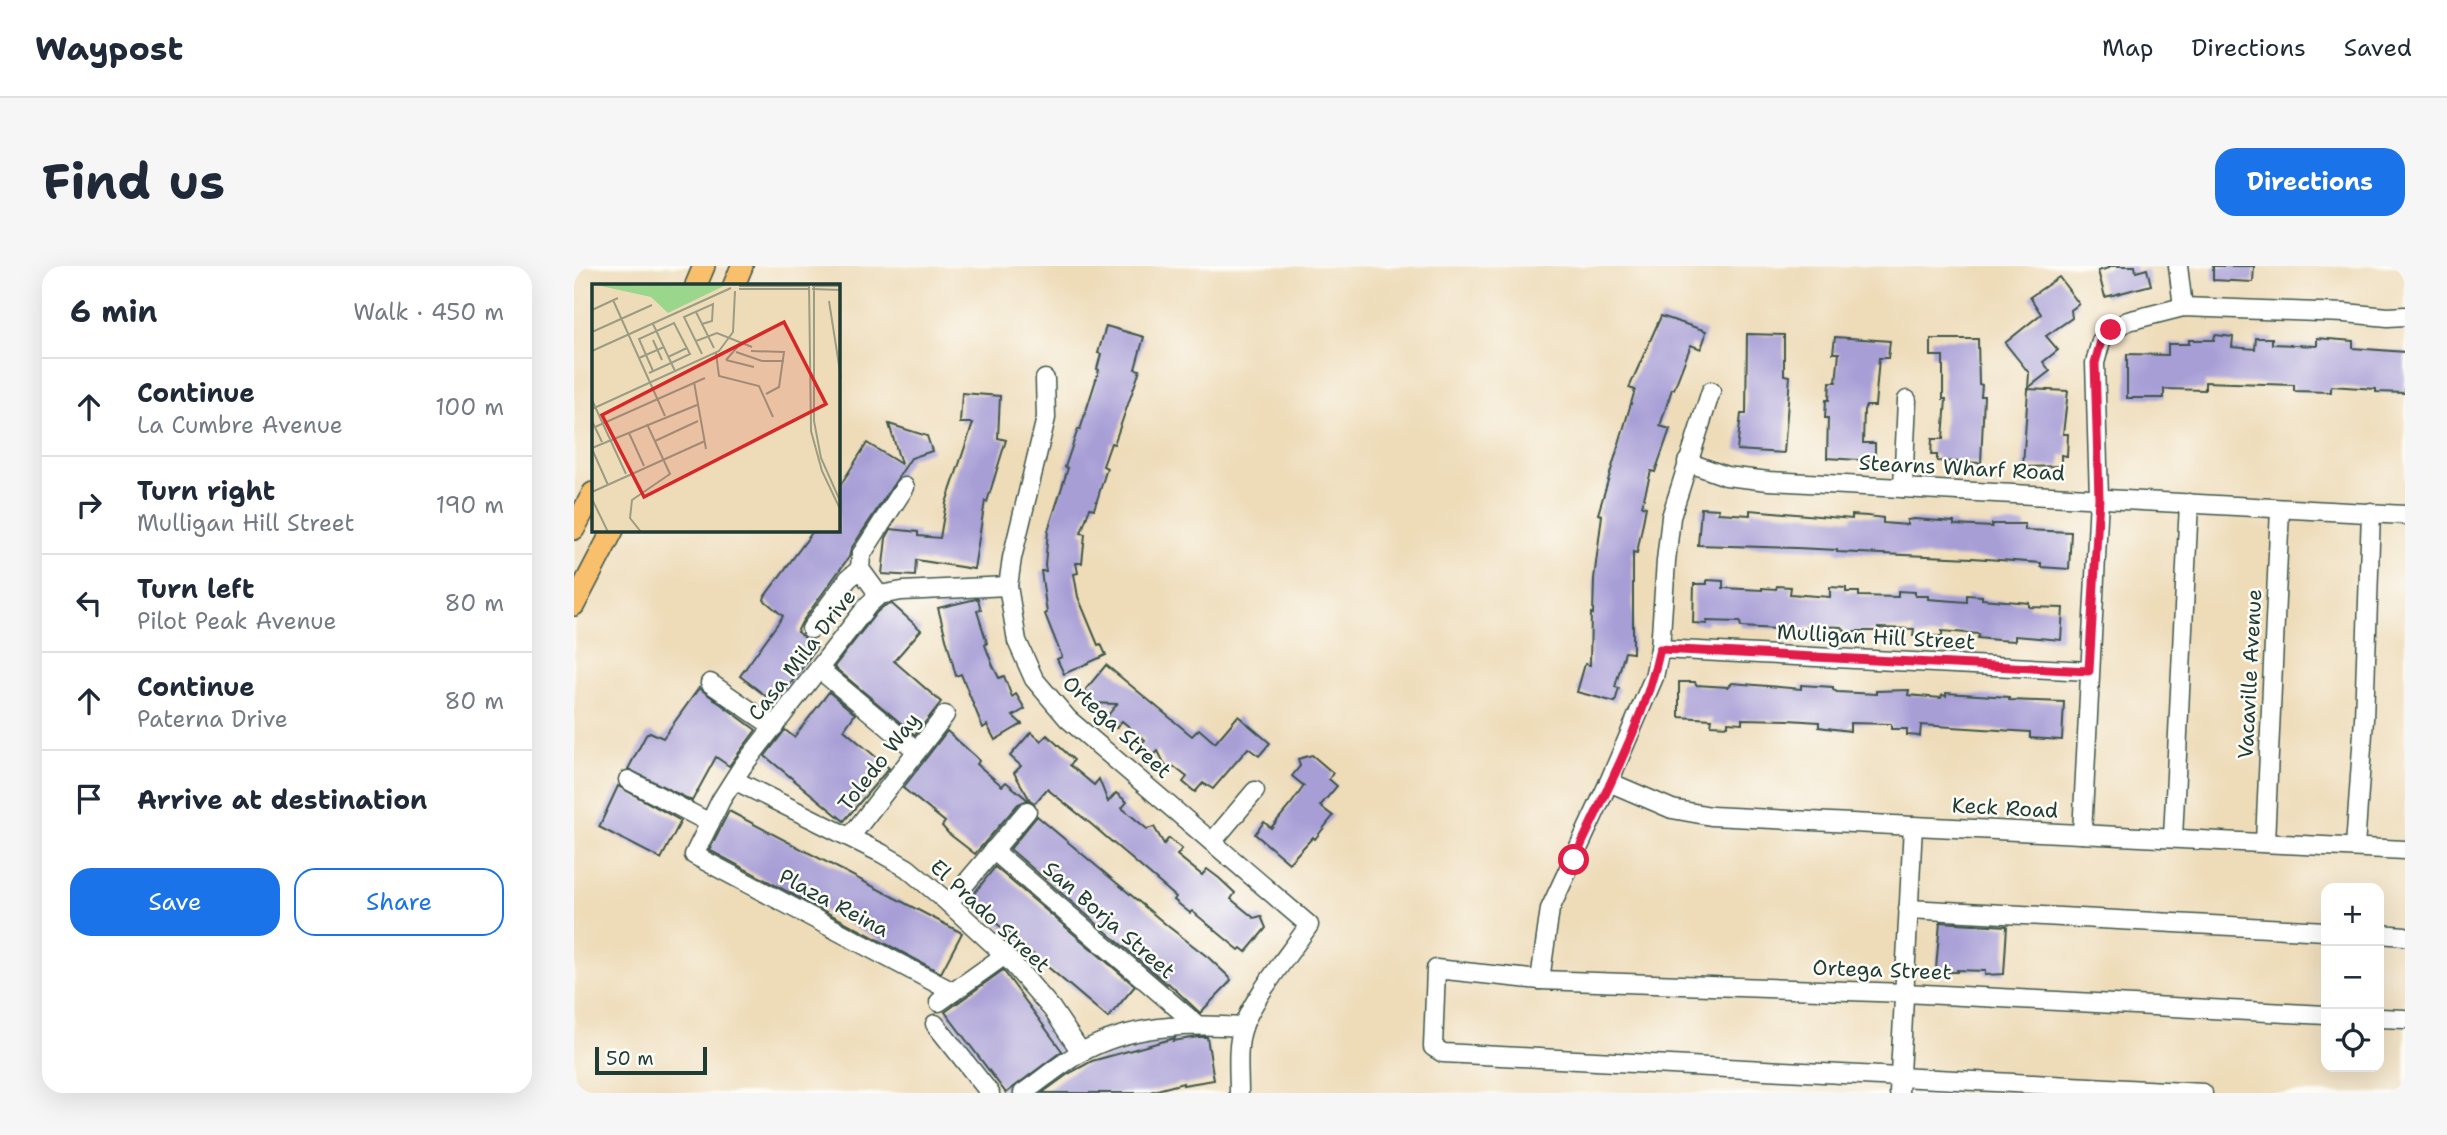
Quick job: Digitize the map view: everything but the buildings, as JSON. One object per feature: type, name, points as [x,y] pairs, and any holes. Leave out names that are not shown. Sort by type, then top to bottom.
[{"type":"main road","points":[[696,284],[704,266]]},
{"type":"main road","points":[[734,284],[742,266]]},
{"type":"main road","points":[[574,529],[592,495]]},
{"type":"main road","points":[[574,605],[612,532]]},
{"type":"street","points":[[2178,266],[2183,307]]},
{"type":"street","points":[[2082,834],[2099,498],[2095,363],[2101,341],[2111,330],[2128,321],[2183,307],[2405,316]]},
{"type":"street","name":"Ortega Street","points":[[1045,379],[1046,418],[1012,558],[1008,586],[1017,640],[1034,679],[1068,719],[1309,925],[1261,995],[1243,1027]]},
{"type":"street","points":[[1540,980],[1550,909],[1654,677],[1660,649],[1669,534],[1687,463],[1712,391]]},
{"type":"street","points":[[1903,488],[1907,400]]},
{"type":"street","name":"Stearns Wharf Road","points":[[1687,463],[1742,479],[2405,515]]},
{"type":"street","points":[[879,595],[860,569],[861,555],[905,487]]},
{"type":"street","points":[[2173,838],[2189,503]]},
{"type":"street","name":"Vacaville Avenue","points":[[2265,842],[2280,509]]},
{"type":"street","points":[[2355,847],[2364,719],[2371,512]]},
{"type":"street","points":[[811,629],[848,579],[860,569]]},
{"type":"street","name":"Casa Mila Drive","points":[[694,855],[734,779],[869,604],[879,595],[902,591],[1008,586]]},
{"type":"street","name":"Mulligan Hill Street","points":[[1660,649],[2089,671]]},
{"type":"street","points":[[819,669],[917,751]]},
{"type":"street","points":[[710,683],[774,727]]},
{"type":"street","name":"Toledo Way","points":[[850,837],[945,715]]},
{"type":"street","name":"El Prado Street","points":[[734,779],[907,869],[949,903],[1005,955],[1052,1009],[1081,1052]]},
{"type":"street","points":[[628,780],[710,823]]},
{"type":"street","name":"Keck Road","points":[[1609,782],[1655,803],[1690,813],[2405,850]]},
{"type":"street","points":[[1212,842],[1255,791]]},
{"type":"street","points":[[949,903],[1027,811]]},
{"type":"street","points":[[1913,826],[1900,1086],[2203,1093]]},
{"type":"street","name":"San Borja Street","points":[[993,850],[1196,1024]]},
{"type":"street","name":"Plaza Reina","points":[[694,855],[946,997],[1005,955]]},
{"type":"street","points":[[1908,909],[2321,932]]},
{"type":"street","points":[[2384,934],[2405,936]]},
{"type":"street","name":"Ortega Street","points":[[1900,1086],[1443,1053],[1433,1047],[1436,969],[1540,980],[1905,993],[2321,1015]]},
{"type":"street","points":[[2384,1018],[2405,1019]]},
{"type":"street","points":[[935,1024],[990,1093]]},
{"type":"street","points":[[1023,1093],[1081,1052],[1114,1039],[1156,1028],[1196,1024],[1243,1027],[1239,1093]]},
{"type":"route","points":[[1574,860],[1644,704],[1660,649],[2089,671],[2099,498],[2095,363],[2101,341],[2111,330]]}]
